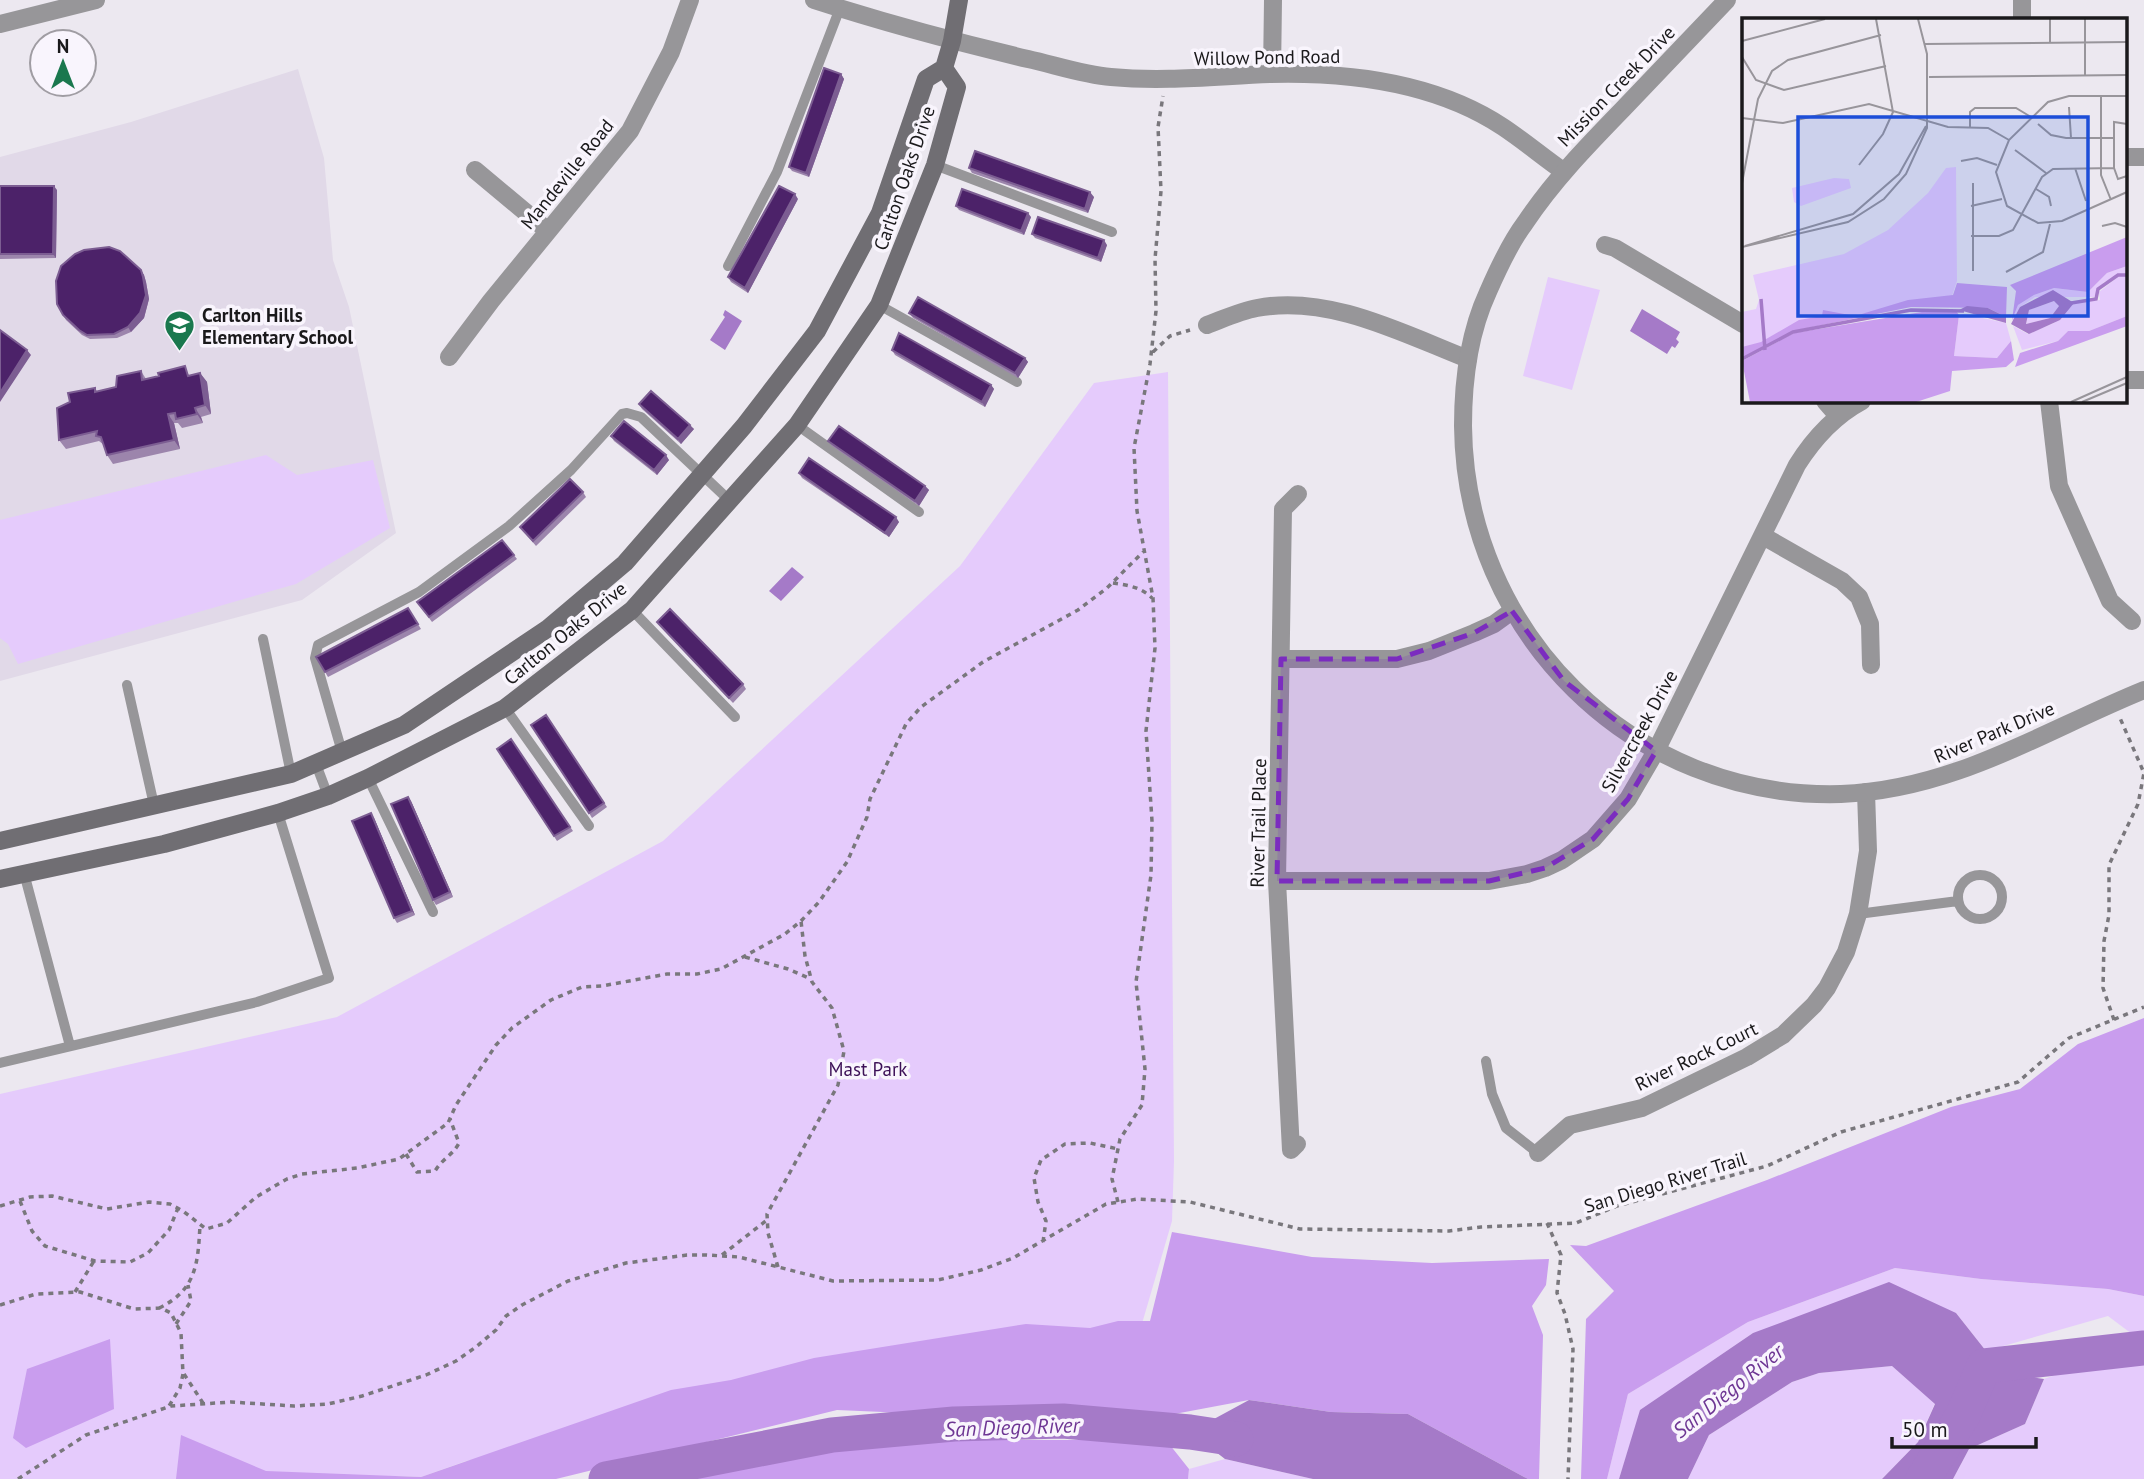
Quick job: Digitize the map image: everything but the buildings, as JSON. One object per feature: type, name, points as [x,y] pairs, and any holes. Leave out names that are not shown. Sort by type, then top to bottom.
[{"type":"main road","name":"Carlton Oaks Drive","points":[[0,841],[291,774],[316,764],[404,724],[547,629],[625,563],[744,426],[817,331],[880,214],[926,79],[944,68],[959,0]]},
{"type":"main road","name":"Carlton Oaks Drive","points":[[0,879],[164,844],[278,813],[328,796],[505,708],[632,610],[797,425],[879,305],[935,165],[957,87],[944,68]]},
{"type":"street","points":[[0,24],[96,0]]},
{"type":"street","name":"Mandeville Road","points":[[449,357],[548,230],[630,131],[671,52],[690,0]]},
{"type":"street","name":"Willow Pond Road","points":[[814,0],[952,41],[1109,77],[1167,79],[1272,74],[1355,77],[1406,86],[1456,103],[1503,127],[1563,171]]},
{"type":"street","points":[[1272,74],[1273,0]]},
{"type":"street","points":[[2022,0],[2022,18]]},
{"type":"street","name":"Mission Creek Drive","points":[[1563,171],[1725,1]]},
{"type":"street","points":[[2126,158],[2144,158]]},
{"type":"street","points":[[475,170],[548,230]]},
{"type":"street","name":"River Park Drive","points":[[1563,171],[1522,226],[1487,295],[1468,359],[1463,439],[1470,496],[1488,556],[1512,611],[1564,681],[1608,719],[1657,751],[1696,769],[1748,785],[1812,793],[1866,792],[1924,783],[1962,771],[2144,690]]},
{"type":"street","points":[[1605,245],[1615,248],[1742,323]]},
{"type":"street","points":[[1207,325],[1257,308],[1304,306],[1362,318],[1468,359]]},
{"type":"street","points":[[2126,380],[2144,380]]},
{"type":"street","points":[[1826,402],[1838,416]]},
{"type":"street","name":"Silvercreek Drive","points":[[1278,881],[1489,881],[1527,874],[1562,860],[1593,839],[1628,799],[1657,751],[1797,465],[1815,439],[1838,416],[1860,402]]},
{"type":"street","points":[[2049,402],[2059,486],[2109,601],[2132,621]]},
{"type":"street","name":"River Trail Place","points":[[1297,1144],[1290,1150],[1278,881],[1283,509],[1298,494]]},
{"type":"street","points":[[1763,536],[1842,581],[1860,597],[1870,624],[1871,665]]},
{"type":"street","points":[[1282,659],[1397,659],[1429,652],[1494,624],[1512,611]]},
{"type":"street","name":"River Rock Court","points":[[1538,1153],[1570,1125],[1642,1108],[1747,1058],[1783,1035],[1814,1005],[1827,988],[1846,952],[1858,914],[1867,851],[1866,792]]},
{"type":"lane","points":[[728,266],[777,172],[840,8]]},
{"type":"lane","points":[[935,165],[1112,232]]},
{"type":"lane","points":[[879,305],[1017,382]]},
{"type":"lane","points":[[342,752],[315,658],[316,649],[322,642],[419,592],[509,526],[571,470],[622,414],[627,412],[641,417],[730,501]]},
{"type":"lane","points":[[797,425],[919,512]]},
{"type":"lane","points":[[632,610],[736,717]]},
{"type":"lane","points":[[263,639],[291,774]]},
{"type":"lane","points":[[127,685],[154,805]]},
{"type":"lane","points":[[505,708],[589,826]]},
{"type":"lane","points":[[316,764],[328,796]]},
{"type":"lane","points":[[368,778],[433,912]]},
{"type":"lane","points":[[0,1062],[257,1002],[329,978],[278,813]]},
{"type":"lane","points":[[24,873],[70,1046]]},
{"type":"lane","points":[[1978,875],[1992,878],[2001,890],[1998,911],[1985,919],[1965,914],[1958,901],[1960,887],[1971,877],[1978,875]]},
{"type":"lane","points":[[1858,914],[1958,901]]},
{"type":"lane","points":[[1486,1061],[1492,1094],[1506,1128],[1538,1153]]},
{"type":"path","points":[[18,1479],[86,1435],[168,1407],[243,1402],[294,1406],[328,1404],[426,1375],[456,1361],[486,1339],[506,1316],[522,1305],[580,1277],[626,1262],[687,1255],[739,1257],[833,1281],[938,1280],[1013,1258],[1107,1204],[1118,1202],[1112,1179],[1120,1139],[1142,1105],[1145,1069],[1136,982],[1151,876],[1152,821],[1146,731],[1155,648],[1153,600],[1137,511],[1134,448],[1156,311],[1154,259],[1161,191],[1158,127],[1167,79]]},
{"type":"path","points":[[1151,353],[1170,336],[1207,325]]},
{"type":"path","points":[[0,1206],[30,1197],[52,1196],[107,1209],[149,1202],[170,1204],[206,1229],[227,1223],[271,1187],[302,1174],[357,1168],[399,1159],[448,1123],[456,1105],[496,1045],[512,1028],[551,1000],[582,987],[721,969],[785,934],[802,921],[847,862],[867,817],[870,799],[906,724],[920,708],[982,662],[1078,610],[1113,583],[1144,551]]},
{"type":"path","points":[[1113,583],[1132,586],[1146,592],[1153,600]]},
{"type":"path","points":[[2112,703],[2144,773],[2138,804],[2109,865],[2109,915],[2104,941],[2103,988],[2114,1020]]},
{"type":"path","points":[[779,1268],[768,1233],[767,1214],[838,1085],[844,1051],[832,1008],[811,979],[805,957],[802,921]]},
{"type":"path","points":[[745,957],[811,979]]},
{"type":"path","name":"San Diego River Trail","points":[[1118,1202],[1138,1199],[1189,1202],[1300,1229],[1449,1231],[1576,1223],[1617,1206],[1767,1166],[1841,1132],[2018,1082],[2069,1038],[2144,1007]]},
{"type":"path","points":[[406,1154],[417,1172],[435,1171],[443,1158],[455,1152],[459,1143],[450,1119]]},
{"type":"path","points":[[1043,1242],[1046,1221],[1038,1202],[1034,1178],[1041,1160],[1065,1143],[1090,1143],[1118,1149]]},
{"type":"path","points":[[20,1201],[32,1231],[45,1246],[94,1261],[130,1262],[148,1253],[169,1230],[178,1208]]},
{"type":"path","points":[[720,1256],[768,1220]]},
{"type":"path","points":[[1547,1223],[1561,1255],[1557,1293],[1573,1349],[1568,1479]]},
{"type":"path","points":[[156,1309],[172,1301],[188,1283],[197,1266],[200,1225]]},
{"type":"path","points":[[75,1292],[94,1261]]},
{"type":"path","points":[[176,1324],[191,1301],[188,1283]]},
{"type":"path","points":[[0,1305],[36,1294],[80,1292],[134,1309],[161,1308],[171,1313],[181,1333],[183,1373],[180,1388],[168,1407]]},
{"type":"path","points":[[183,1373],[203,1404]]},
{"type":"highlighted area","points":[[1512,611],[1564,681],[1656,751],[1628,799],[1593,839],[1545,868],[1489,881],[1277,881],[1281,659],[1397,659],[1474,633]]},
{"type":"shaded area","name":"Carlton Hills Elementary School","points":[[298,69],[324,158],[333,260],[349,307],[396,533],[302,600],[0,681],[0,157],[131,122]]},
{"type":"shaded area","points":[[2144,1018],[2144,1296],[2108,1289],[1981,1279],[1895,1268],[1748,1322],[1628,1394],[1607,1479],[1581,1479],[1586,1319],[1614,1291],[1570,1245],[1586,1246],[1767,1180],[1951,1107],[2020,1089],[2078,1044]]},
{"type":"shaded area","points":[[1172,1232],[1312,1257],[1432,1263],[1549,1259],[1546,1285],[1532,1306],[1543,1335],[1539,1479],[1528,1479],[1408,1414],[1331,1412],[1249,1400],[1153,1418],[837,1410],[556,1479],[176,1479],[181,1435],[266,1471],[421,1477],[671,1390],[731,1380],[814,1358],[1026,1324],[1090,1328],[1118,1321],[1150,1321]]},
{"type":"shaded area","points":[[110,1339],[114,1409],[26,1448],[13,1438],[27,1369]]},
{"type":"shaded area","points":[[960,1440],[1166,1440],[1189,1469],[1188,1479],[666,1479],[838,1446]]},
{"type":"green space","points":[[1548,277],[1600,290],[1572,390],[1523,376]]},
{"type":"green space","name":"Mast Park","points":[[1168,372],[1174,1161],[1172,1221],[1141,1327],[466,1461],[421,1477],[0,1479],[0,1094],[337,1017],[663,841],[960,566],[1094,383]]},
{"type":"green space","points":[[266,455],[297,475],[373,460],[390,528],[296,584],[18,664],[8,644],[0,638],[0,520]]},
{"type":"green space","points":[[1895,1268],[1981,1279],[2108,1289],[2144,1296],[2144,1343],[2108,1316],[1986,1351],[1956,1313],[1753,1333],[1641,1410],[1619,1479],[1607,1479],[1628,1394],[1748,1322]]},
{"type":"green space","points":[[2108,1356],[2144,1360],[2144,1479],[1953,1479],[1969,1449],[2025,1424],[2044,1379]]},
{"type":"green space","points":[[1892,1366],[1935,1403],[1918,1442],[1882,1479],[1688,1479],[1709,1435],[1792,1382],[1819,1373]]},
{"type":"green space","points":[[1225,1459],[1313,1479],[1188,1479],[1189,1469]]},
{"type":"water","points":[[1642,309],[1680,332],[1676,339],[1679,342],[1675,348],[1672,346],[1667,354],[1630,331]]},
{"type":"water","points":[[725,310],[742,321],[725,350],[710,340],[725,317]]},
{"type":"water","points":[[792,567],[804,577],[781,601],[769,591]]},
{"type":"water","points":[[1889,1282],[1956,1313],[2000,1373],[2044,1379],[2025,1424],[1969,1449],[1953,1479],[1882,1479],[1918,1442],[1935,1404],[1892,1366],[1819,1373],[1792,1382],[1709,1435],[1688,1479],[1619,1479],[1640,1410],[1753,1333]]},
{"type":"water","points":[[1249,1400],[1331,1412],[1408,1414],[1528,1479],[1313,1479],[1225,1459],[1190,1432]]},
{"type":"waterway","name":"San Diego River","points":[[1923,1479],[1963,1415],[1984,1366],[2144,1348]]},
{"type":"waterway","name":"San Diego River","points":[[606,1479],[832,1435],[954,1424],[1063,1421],[1190,1432],[1236,1439]]},
{"type":"place","name":"Carlton Hills Elementary School","points":[[179,353]]}]
